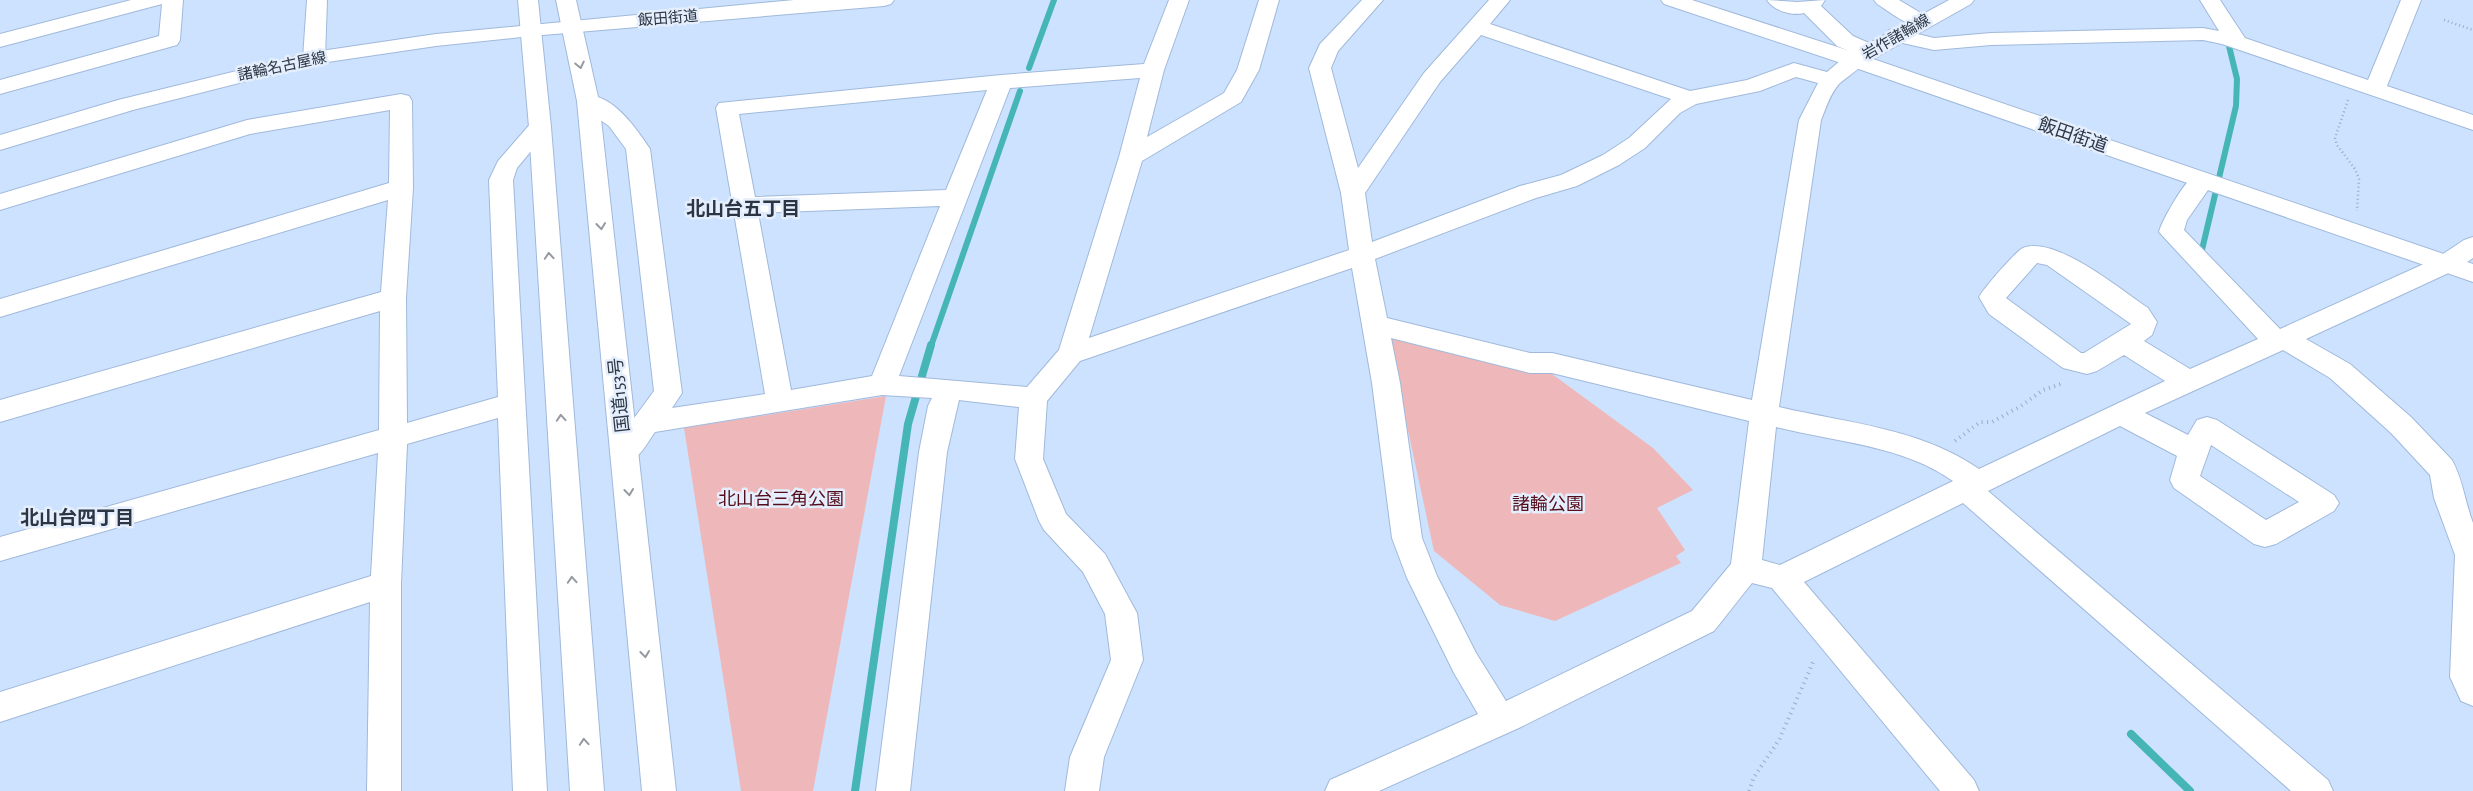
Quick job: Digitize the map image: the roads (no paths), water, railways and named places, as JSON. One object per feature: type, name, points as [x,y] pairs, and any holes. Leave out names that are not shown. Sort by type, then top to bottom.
[{"type":"main road","points":[[0,41],[155,0]]},
{"type":"main road","points":[[0,88],[169,40],[173,0]]},
{"type":"main road","points":[[528,0],[540,127],[588,791]]},
{"type":"main road","name":"国道153号","points":[[566,0],[588,101],[658,791]]},
{"type":"main road","name":"飯田街道","points":[[572,27],[829,1],[884,0]]},
{"type":"main road","points":[[1082,791],[1087,757],[1127,660],[1121,613],[1094,563],[1054,521],[1029,458],[1033,398],[1071,354],[1130,157],[1153,70],[1179,0]]},
{"type":"main road","points":[[1130,157],[1233,97],[1248,70],[1269,0]]},
{"type":"main road","points":[[1373,0],[1328,49],[1320,68],[1353,193],[1362,255],[1376,325],[1407,538],[1422,578],[1460,655],[1500,720]]},
{"type":"main road","points":[[1353,193],[1432,78],[1500,0]]},
{"type":"main road","name":"飯田街道","points":[[1671,0],[1863,56],[2203,180],[2473,273]]},
{"type":"main road","points":[[1777,0],[1796,9],[1812,2],[1845,41],[1863,56]]},
{"type":"main road","points":[[1884,0],[1922,22]]},
{"type":"main road","name":"岩作諸輪線","points":[[1830,79],[1897,35],[1964,0]]},
{"type":"main road","points":[[2210,0],[2237,42]]},
{"type":"main road","points":[[2375,89],[2411,0]]},
{"type":"main road","points":[[314,58],[322,1]]},
{"type":"main road","name":"諸輪名古屋線","points":[[0,143],[126,105],[314,58],[436,40],[572,27]]},
{"type":"main road","points":[[1478,27],[1689,98]]},
{"type":"main road","points":[[1897,35],[1934,44],[1992,39],[2092,38],[2191,33],[2215,36],[2473,123]]},
{"type":"main road","points":[[780,402],[727,108],[1001,82],[1153,70]]},
{"type":"main road","points":[[1071,354],[1362,255],[1528,192],[1569,181],[1610,160],[1637,143],[1672,108],[1689,98],[1752,86],[1794,70],[1830,79],[1818,100],[1810,120],[1764,412],[1746,568],[1703,621],[1500,720],[1342,791]]},
{"type":"main road","points":[[892,386],[956,198],[1001,82]]},
{"type":"main road","points":[[0,202],[247,128],[401,101],[401,188],[392,298],[393,436],[386,584],[381,790]]},
{"type":"main road","points":[[588,101],[608,112],[625,128],[638,148],[668,393],[625,452]]},
{"type":"main road","points":[[530,791],[501,180],[506,166],[540,127]]},
{"type":"main road","points":[[2203,180],[2175,220],[2171,232],[2280,340],[2340,371],[2401,424],[2442,468],[2446,477],[2449,498],[2470,555],[2466,677],[2473,691]]},
{"type":"main road","points":[[0,308],[401,188]]},
{"type":"main road","points":[[745,206],[956,198]]},
{"type":"main road","points":[[1782,578],[2120,413],[2446,264],[2473,246]]},
{"type":"main road","points":[[2043,254],[2056,259],[2139,315],[2144,322],[2143,328],[2124,342],[2087,364],[2080,363],[2059,352],[1998,307],[1993,300],[1993,293],[2030,255],[2043,254]]},
{"type":"main road","points":[[0,412],[392,298]]},
{"type":"main road","points":[[1376,325],[1530,363],[1552,363],[1764,412],[1784,419],[1892,441],[1940,459],[2316,791]]},
{"type":"main road","points":[[2124,342],[2189,382]]},
{"type":"main road","points":[[648,422],[892,386],[942,388],[1033,398]]},
{"type":"main road","points":[[893,791],[933,452],[942,406],[942,388]]},
{"type":"main road","points":[[0,549],[511,404]]},
{"type":"main road","points":[[2120,413],[2193,450]]},
{"type":"main road","points":[[1746,568],[1782,578],[1962,791]]},
{"type":"main road","points":[[0,707],[386,584]]},
{"type":"waterway","points":[[1029,68],[1054,0]]},
{"type":"waterway","points":[[2205,257],[2201,254],[2236,106],[2237,79],[2229,46]]},
{"type":"waterway","points":[[931,346],[1020,91]]},
{"type":"waterway","points":[[855,791],[908,424],[931,345]]},
{"type":"waterway","points":[[2131,734],[2190,791]]},
{"type":"district","name":"北山台五丁目","points":[[743,208]]},
{"type":"district","name":"北山台四丁目","points":[[77,517]]},
{"type":"park label","name":"北山台三角公園","points":[[781,499]]},
{"type":"park label","name":"諸輪公園","points":[[1548,504]]}]
